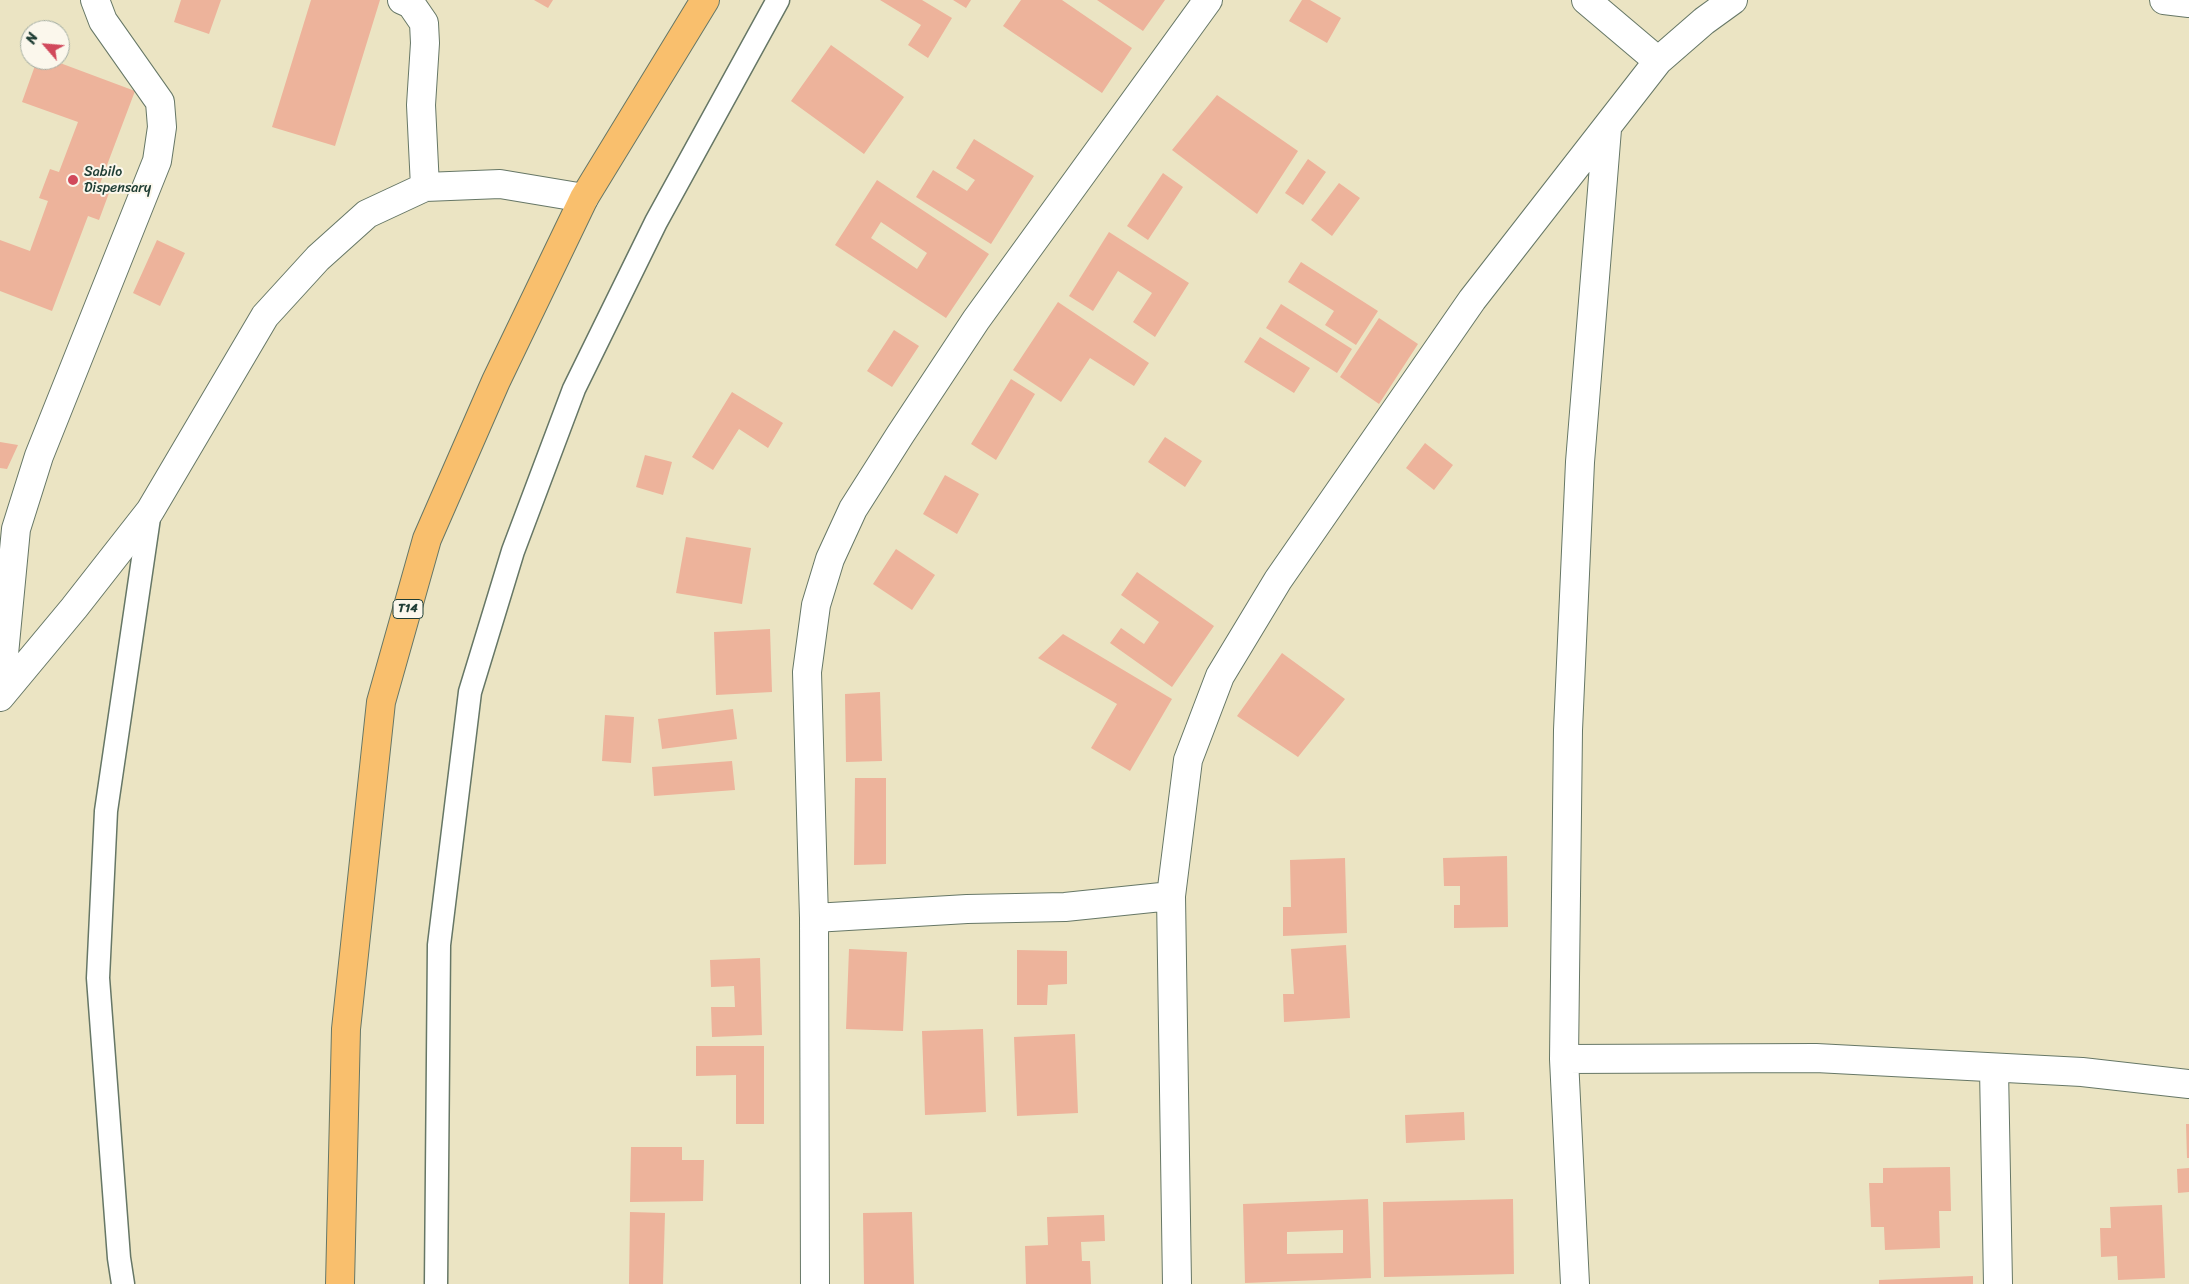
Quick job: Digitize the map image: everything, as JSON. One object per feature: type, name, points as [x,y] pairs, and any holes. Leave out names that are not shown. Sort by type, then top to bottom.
[{"type":"highway","name":"T14","points":[[340,1284],[346,1029],[381,702],[428,539],[496,382],[584,198],[705,0]]},
{"type":"street","points":[[0,697],[16,529],[39,456],[157,161],[162,127],[160,102],[103,21],[95,0]]},
{"type":"street","points":[[402,0],[411,4],[424,23],[425,43],[421,105],[425,187]]},
{"type":"street","points":[[815,1284],[814,918],[807,672],[816,605],[830,559],[853,509],[971,328],[1208,0]]},
{"type":"street","points":[[1586,0],[1658,61]]},
{"type":"street","points":[[1177,1284],[1171,896],[1188,760],[1220,676],[1278,580],[1472,300],[1571,171],[1607,129],[1658,61],[1711,11],[1733,0]]},
{"type":"street","points":[[2164,0],[2189,3]]},
{"type":"street","points":[[1575,1284],[1564,1059],[1568,730],[1580,462],[1607,129]]},
{"type":"street","points":[[0,697],[74,608],[150,511],[265,316],[318,258],[367,214],[425,187],[500,184],[584,198]]},
{"type":"street","points":[[814,918],[967,908],[1065,907],[1171,896]]},
{"type":"street","points":[[1564,1059],[1816,1058],[2082,1072],[2189,1084]]},
{"type":"street","points":[[1994,1068],[1998,1284]]},
{"type":"lane","points":[[436,1284],[439,945],[470,692],[513,551],[574,389],[656,222],[778,0]]},
{"type":"lane","points":[[123,1284],[119,1258],[98,978],[106,811],[150,511]]},
{"type":"building","points":[[181,0],[221,0],[209,34],[174,22]]},
{"type":"building","points":[[311,0],[380,0],[335,146],[272,127]]},
{"type":"building","points":[[534,0],[553,0],[548,8]]},
{"type":"building","points":[[880,0],[922,0],[952,18],[928,58],[908,45],[921,25]]},
{"type":"building","points":[[953,0],[971,0],[966,8]]},
{"type":"building","points":[[1021,0],[1062,0],[1132,48],[1102,93],[1003,26]]},
{"type":"building","points":[[1097,0],[1165,0],[1143,31]]},
{"type":"building","points":[[1302,0],[1310,0],[1341,18],[1327,43],[1289,21]]},
{"type":"building","points":[[831,45],[904,97],[864,154],[791,101]]},
{"type":"building","name":"Sabilo Dispensary","points":[[70,67],[135,91],[98,189],[109,193],[99,220],[88,216],[52,311],[0,291],[0,240],[30,251],[48,201],[39,198],[50,169],[59,172],[78,122],[22,102],[33,70],[70,70]]},
{"type":"building","points":[[1217,95],[1298,151],[1257,214],[1172,150]]},
{"type":"building","points":[[974,139],[1034,176],[991,244],[916,197],[933,170],[967,191],[975,180],[956,168]]},
{"type":"building","points":[[1308,159],[1326,172],[1303,205],[1285,193]]},
{"type":"building","points":[[1163,173],[1183,187],[1148,240],[1127,226]]},
{"type":"building","points":[[877,180],[989,254],[946,318],[835,245]],"holes":[[[881,222],[927,253],[917,269],[871,238]]]},
{"type":"building","points":[[1339,183],[1360,198],[1332,236],[1311,220]]},
{"type":"building","points":[[1109,232],[1189,283],[1155,337],[1133,322],[1152,293],[1118,271],[1093,311],[1069,296]]},
{"type":"building","points":[[157,240],[185,253],[160,306],[133,293]]},
{"type":"building","points":[[1301,262],[1378,311],[1356,345],[1325,325],[1334,311],[1288,282]]},
{"type":"building","points":[[1058,302],[1149,363],[1134,386],[1090,358],[1061,402],[1013,370]]},
{"type":"building","points":[[1281,304],[1352,349],[1337,373],[1266,328]]},
{"type":"building","points":[[1379,318],[1418,344],[1379,404],[1340,377]]},
{"type":"building","points":[[894,330],[919,346],[892,387],[867,371]]},
{"type":"building","points":[[1260,337],[1310,368],[1294,393],[1244,362]]},
{"type":"building","points":[[1011,379],[1035,394],[996,460],[971,444]]},
{"type":"building","points":[[732,392],[783,423],[768,448],[739,429],[713,470],[692,457]]},
{"type":"building","points":[[1165,437],[1202,461],[1185,487],[1148,462]]},
{"type":"building","points":[[0,442],[18,445],[7,469],[0,468]]},
{"type":"building","points":[[1425,443],[1453,465],[1434,490],[1406,468]]},
{"type":"building","points":[[645,455],[672,462],[663,495],[636,487]]},
{"type":"building","points":[[945,475],[979,494],[957,534],[923,514]]},
{"type":"building","points":[[686,537],[751,548],[742,604],[676,593]]},
{"type":"building","points":[[896,549],[935,575],[912,610],[873,584]]},
{"type":"building","points":[[1137,572],[1214,626],[1172,687],[1110,643],[1121,628],[1144,644],[1159,622],[1121,595]]},
{"type":"building","points":[[770,629],[772,692],[716,695],[714,632]]},
{"type":"building","points":[[1063,634],[1172,699],[1130,771],[1091,748],[1117,704],[1038,658]]},
{"type":"building","points":[[1282,653],[1345,699],[1298,757],[1237,716]]},
{"type":"building","points":[[880,692],[882,761],[846,762],[845,694]]},
{"type":"building","points":[[733,709],[737,739],[662,749],[658,719]]},
{"type":"building","points":[[605,715],[634,717],[631,763],[602,761]]},
{"type":"building","points":[[732,761],[735,790],[654,796],[652,767]]},
{"type":"building","points":[[855,778],[886,778],[886,864],[854,865]]},
{"type":"building","points":[[1507,856],[1508,927],[1454,928],[1454,905],[1460,905],[1460,886],[1444,886],[1443,858]]},
{"type":"building","points":[[1345,858],[1347,933],[1283,936],[1283,907],[1291,907],[1290,860]]},
{"type":"building","points":[[1346,945],[1350,1018],[1284,1022],[1283,994],[1294,994],[1291,949]]},
{"type":"building","points":[[849,949],[907,952],[903,1031],[846,1029]]},
{"type":"building","points":[[1017,950],[1067,951],[1067,984],[1048,985],[1047,1005],[1017,1005]]},
{"type":"building","points":[[760,958],[762,1035],[712,1037],[711,1007],[735,1007],[734,986],[711,987],[710,960]]},
{"type":"building","points":[[983,1029],[986,1112],[925,1115],[922,1031]]},
{"type":"building","points":[[1075,1034],[1078,1113],[1017,1116],[1014,1037]]},
{"type":"building","points":[[696,1046],[764,1046],[764,1124],[736,1124],[736,1075],[696,1076]]},
{"type":"building","points":[[1464,1112],[1465,1140],[1406,1143],[1405,1115]]},
{"type":"building","points":[[2186,1124],[2189,1124],[2189,1158],[2187,1158]]},
{"type":"building","points":[[631,1147],[682,1147],[682,1160],[704,1160],[703,1201],[630,1202]]},
{"type":"building","points":[[1950,1167],[1951,1211],[1939,1211],[1940,1248],[1885,1250],[1884,1227],[1871,1227],[1869,1183],[1883,1183],[1883,1168]]},
{"type":"building","points":[[2189,1168],[2189,1192],[2178,1193],[2177,1169]]},
{"type":"building","points":[[1368,1199],[1371,1278],[1245,1283],[1243,1204]],"holes":[[[1343,1230],[1343,1253],[1287,1254],[1287,1232]]]},
{"type":"building","points":[[1513,1199],[1514,1274],[1384,1277],[1383,1202]]},
{"type":"building","points":[[2162,1205],[2165,1278],[2118,1280],[2117,1256],[2101,1257],[2100,1228],[2111,1228],[2110,1207]]},
{"type":"building","points":[[630,1212],[665,1213],[663,1284],[629,1284]]},
{"type":"building","points":[[912,1212],[914,1284],[864,1284],[863,1213]]},
{"type":"building","points":[[1104,1215],[1105,1241],[1081,1242],[1082,1261],[1090,1261],[1091,1284],[1026,1284],[1025,1246],[1048,1245],[1047,1217]]},
{"type":"building","points":[[1973,1276],[1973,1284],[1879,1284],[1879,1280]]},
{"type":"place","name":"Sabilo Dispensary","points":[[73,180]]}]
